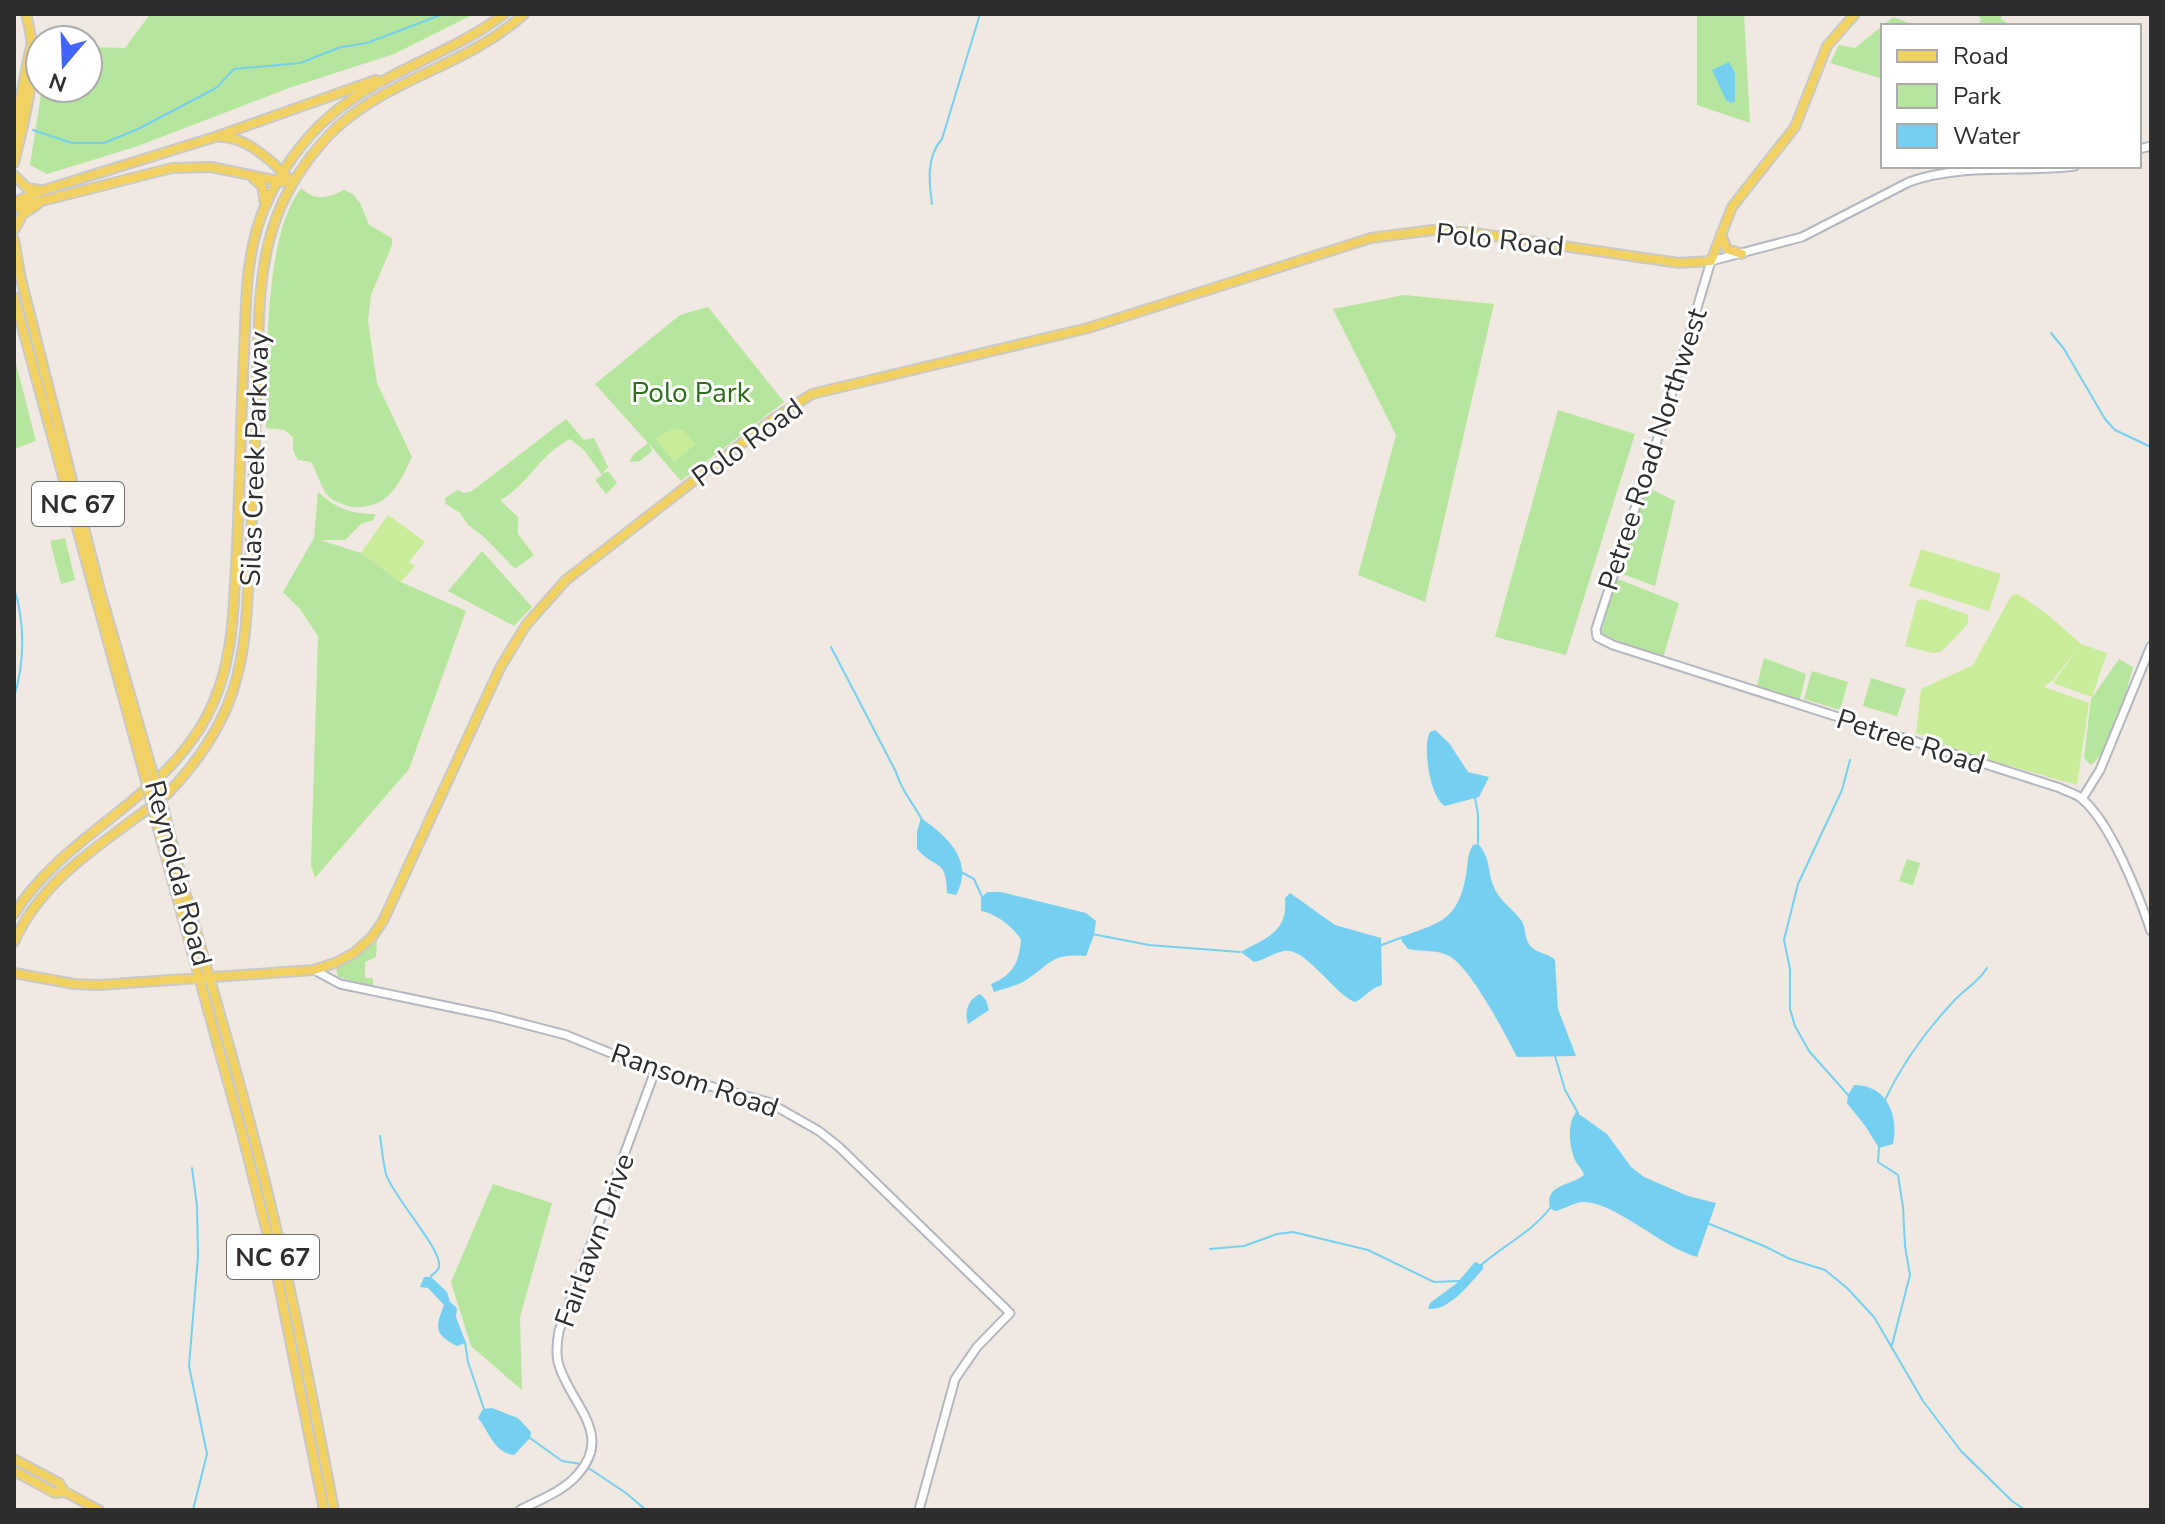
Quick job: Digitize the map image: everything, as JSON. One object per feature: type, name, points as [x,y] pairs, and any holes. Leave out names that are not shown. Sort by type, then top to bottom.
[{"type":"main road","name":"Silas Creek Parkway","points":[[14,914],[54,864],[152,787],[182,756],[202,725],[223,678],[233,621],[238,554],[249,271],[264,209],[281,177],[303,144],[337,110],[400,72],[469,38],[504,14]]},
{"type":"main road","name":"Silas Creek Parkway","points":[[14,942],[35,905],[60,877],[156,803],[188,770],[207,746],[233,691],[242,662],[246,631],[265,260],[272,230],[292,183],[321,145],[352,115],[377,98],[459,57],[524,14]]},
{"type":"main road","points":[[1711,261],[1732,207],[1795,127],[1827,46],[1855,14]]},
{"type":"main road","points":[[14,205],[44,190],[215,137],[400,72]]},
{"type":"main road","points":[[14,131],[24,77]]},
{"type":"main road","points":[[14,163],[26,104]]},
{"type":"main road","points":[[215,137],[237,140],[292,183]]},
{"type":"main road","points":[[14,205],[172,168],[211,167],[281,177]]},
{"type":"main road","points":[[246,174],[262,186],[264,209]]},
{"type":"main road","points":[[14,175],[27,188],[44,190]]},
{"type":"main road","points":[[14,230],[23,214],[45,200]]},
{"type":"main road","name":"Polo Road","points":[[17,973],[89,985],[314,970],[354,953],[380,927],[500,668],[540,607],[583,566],[772,420],[812,394],[1080,331],[1344,246],[1406,232],[1445,230],[1679,263],[1711,261]]},
{"type":"main road","points":[[1721,233],[1727,249],[1742,254]]},
{"type":"main road","name":"Reynolda Road","points":[[14,239],[21,279],[147,769],[156,821],[203,978],[232,1055],[256,1145],[303,1351],[334,1510]]},
{"type":"main road","name":"Reynolda Road","points":[[14,297],[147,769],[165,815],[274,1260],[324,1510]]},
{"type":"main road","points":[[14,1459],[59,1483],[65,1492],[99,1510]]},
{"type":"main road","points":[[14,1471],[55,1493],[65,1492]]},
{"type":"street","points":[[1711,261],[1810,234],[1885,194],[1927,176],[2033,168]]},
{"type":"street","name":"Petree Road Northwest","points":[[1597,637],[1599,613],[1664,419],[1711,261]]},
{"type":"street","name":"Petree Road","points":[[1597,637],[1737,687],[2027,778],[2082,799]]},
{"type":"street","points":[[2151,646],[2106,756],[2082,799],[2101,823],[2123,861],[2151,931]]},
{"type":"street","name":"Ransom Road","points":[[314,970],[340,984],[493,1016],[566,1035],[655,1071],[768,1102],[819,1131],[888,1192],[1010,1313],[977,1347],[955,1379],[919,1510]]},
{"type":"street","name":"Fairlawn Drive","points":[[520,1510],[567,1484],[578,1475],[591,1454],[593,1440],[590,1425],[558,1362],[559,1331],[655,1071]]},
{"type":"green space","points":[[150,14],[474,14],[394,54],[289,88],[135,147],[47,174],[30,165],[40,104],[104,104],[104,47],[125,48]]},
{"type":"green space","points":[[1697,14],[1744,14],[1750,123],[1697,105]]},
{"type":"green space","points":[[1977,14],[2002,14],[2001,19],[2009,24],[1980,24],[1981,19]]},
{"type":"green space","points":[[1893,17],[1911,24],[1884,24]]},
{"type":"green space","points":[[1881,27],[1881,78],[1830,63],[1839,45],[1855,48]]},
{"type":"green space","points":[[301,188],[317,197],[327,197],[344,190],[353,194],[369,225],[392,238],[392,245],[371,295],[368,321],[377,383],[412,457],[393,491],[370,506],[351,507],[329,497],[311,462],[298,460],[293,450],[293,437],[284,430],[266,428],[273,270],[288,211]]},
{"type":"green space","points":[[1404,295],[1494,304],[1425,602],[1358,575],[1396,435],[1333,309]]},
{"type":"green space","name":"Polo Park","points":[[708,307],[784,402],[681,481],[649,444],[652,451],[640,461],[629,462],[648,443],[595,384],[680,315]]},
{"type":"green space","points":[[14,356],[36,441],[14,449]]},
{"type":"green space","points":[[1558,410],[1635,434],[1566,655],[1495,637]]},
{"type":"green space","points":[[566,419],[584,440],[594,438],[608,467],[602,474],[608,471],[617,483],[606,494],[595,480],[602,475],[584,450],[570,439],[550,453],[518,487],[500,500],[518,517],[518,534],[534,555],[515,569],[468,525],[460,513],[446,504],[445,498],[458,490],[464,493],[472,491]]},
{"type":"green space","points":[[673,429],[683,430],[696,444],[674,462],[656,438]]},
{"type":"green space","points":[[1647,487],[1675,501],[1655,586],[1617,572]]},
{"type":"green space","points":[[318,492],[345,509],[376,514],[373,520],[361,524],[345,540],[320,540],[361,553],[401,582],[466,611],[409,769],[315,878],[311,865],[318,636],[300,609],[283,592],[314,538]]},
{"type":"green space","points":[[388,515],[425,542],[409,562],[415,566],[401,582],[361,553]]},
{"type":"green space","points":[[65,538],[75,580],[61,584],[50,541]]},
{"type":"green space","points":[[1921,549],[2001,574],[1989,611],[1909,586]]},
{"type":"green space","points":[[482,551],[532,607],[514,626],[448,591]]},
{"type":"green space","points":[[1615,578],[1679,603],[1663,658],[1601,634]]},
{"type":"green space","points":[[2018,594],[2081,644],[2107,653],[2092,697],[2053,683],[2080,645],[2044,687],[2089,703],[2077,785],[1971,755],[1916,733],[1921,689],[1973,665],[2011,596]]},
{"type":"green space","points":[[1922,599],[1969,615],[1967,625],[1941,652],[1905,646],[1917,601]]},
{"type":"green space","points":[[1764,658],[1806,674],[1799,703],[1756,689]]},
{"type":"green space","points":[[2119,659],[2133,667],[2113,733],[2107,746],[2091,765],[2084,758],[2091,699]]},
{"type":"green space","points":[[1812,671],[1848,682],[1840,710],[1804,699]]},
{"type":"green space","points":[[1871,678],[1906,689],[1897,716],[1863,706]]},
{"type":"green space","points":[[1907,859],[1920,863],[1913,885],[1899,881]]},
{"type":"green space","points":[[377,941],[376,957],[365,962],[365,978],[373,978],[373,986],[338,977],[336,968]]},
{"type":"green space","points":[[493,1184],[552,1203],[520,1317],[522,1390],[471,1346],[451,1282]]},
{"type":"water","points":[[1729,62],[1735,73],[1735,101],[1732,103],[1726,100],[1712,70]]},
{"type":"water","points":[[1435,730],[1449,743],[1468,772],[1489,777],[1479,797],[1445,806],[1440,801],[1435,793],[1427,759],[1428,739],[1430,732]]},
{"type":"water","points":[[921,818],[949,841],[960,860],[961,883],[956,895],[947,893],[942,869],[917,849]]},
{"type":"water","points":[[1478,844],[1487,859],[1495,890],[1521,920],[1529,944],[1534,950],[1555,960],[1558,1009],[1576,1056],[1517,1057],[1487,1003],[1460,965],[1441,953],[1408,949],[1401,940],[1438,922],[1453,910],[1463,890],[1470,852],[1473,845]]},
{"type":"water","points":[[987,892],[1001,892],[1086,913],[1096,921],[1086,956],[1058,958],[1022,982],[994,992],[991,984],[1005,977],[1014,967],[1021,940],[1004,921],[981,911],[981,898]]},
{"type":"water","points":[[1290,893],[1335,925],[1381,938],[1382,985],[1355,1002],[1292,951],[1254,962],[1241,952],[1267,938],[1279,927],[1285,910],[1285,898]]},
{"type":"water","points":[[980,994],[989,1010],[968,1024],[968,1007],[972,999]]},
{"type":"water","points":[[1854,1085],[1875,1090],[1888,1104],[1894,1123],[1893,1144],[1879,1148],[1847,1103]]},
{"type":"water","points":[[1576,1112],[1607,1134],[1631,1167],[1644,1177],[1688,1196],[1716,1203],[1697,1257],[1598,1205],[1581,1202],[1555,1211],[1550,1208],[1549,1200],[1555,1190],[1584,1175],[1574,1158],[1570,1140],[1571,1123]]},
{"type":"water","points":[[1475,1262],[1483,1265],[1483,1269],[1466,1288],[1444,1306],[1428,1309],[1430,1303],[1457,1283]]},
{"type":"water","points":[[424,1277],[431,1277],[447,1292],[450,1302],[457,1308],[456,1317],[466,1343],[457,1346],[440,1334],[438,1325],[444,1305],[428,1288],[420,1287]]},
{"type":"water","points":[[492,1408],[518,1418],[531,1432],[530,1438],[514,1455],[497,1446],[478,1418],[483,1409]]},
{"type":"waterway","points":[[33,130],[72,143],[104,143],[138,129],[216,88],[234,69],[300,63],[341,47],[367,43],[443,14]]},
{"type":"waterway","points":[[932,204],[930,179],[933,154],[942,139],[980,14]]},
{"type":"waterway","points":[[2051,333],[2064,349],[2105,419],[2115,430],[2151,447]]},
{"type":"waterway","points":[[14,588],[22,642],[14,697]]},
{"type":"waterway","points":[[831,647],[901,786],[922,820]]},
{"type":"waterway","points":[[1849,1096],[1809,1051],[1795,1026],[1790,1009],[1790,969],[1784,940],[1798,884],[1842,790],[1850,760]]},
{"type":"waterway","points":[[1475,798],[1478,843]]},
{"type":"waterway","points":[[961,872],[974,879],[983,899]]},
{"type":"waterway","points":[[1092,934],[1149,945],[1240,952]]},
{"type":"waterway","points":[[1379,946],[1403,937]]},
{"type":"waterway","points":[[1885,1100],[1923,1037],[1987,968]]},
{"type":"waterway","points":[[1555,1056],[1565,1090],[1578,1113]]},
{"type":"waterway","points":[[380,1136],[390,1184],[438,1259],[439,1268],[431,1276]]},
{"type":"waterway","points":[[1879,1147],[1878,1162],[1898,1175],[1910,1275],[1892,1345]]},
{"type":"waterway","points":[[192,1168],[197,1206],[198,1256],[189,1366],[207,1454],[193,1510]]},
{"type":"waterway","points":[[1480,1266],[1527,1231],[1551,1207]]},
{"type":"waterway","points":[[1707,1223],[1790,1259],[1825,1270],[1847,1288],[1874,1317],[1923,1401],[1961,1451],[2025,1510]]},
{"type":"waterway","points":[[1210,1249],[1244,1246],[1277,1234],[1293,1232],[1368,1250],[1434,1282],[1459,1281]]},
{"type":"waterway","points":[[465,1342],[468,1362],[484,1409]]},
{"type":"waterway","points":[[530,1438],[562,1461],[581,1464]]},
{"type":"waterway","points":[[590,1469],[646,1510]]}]
